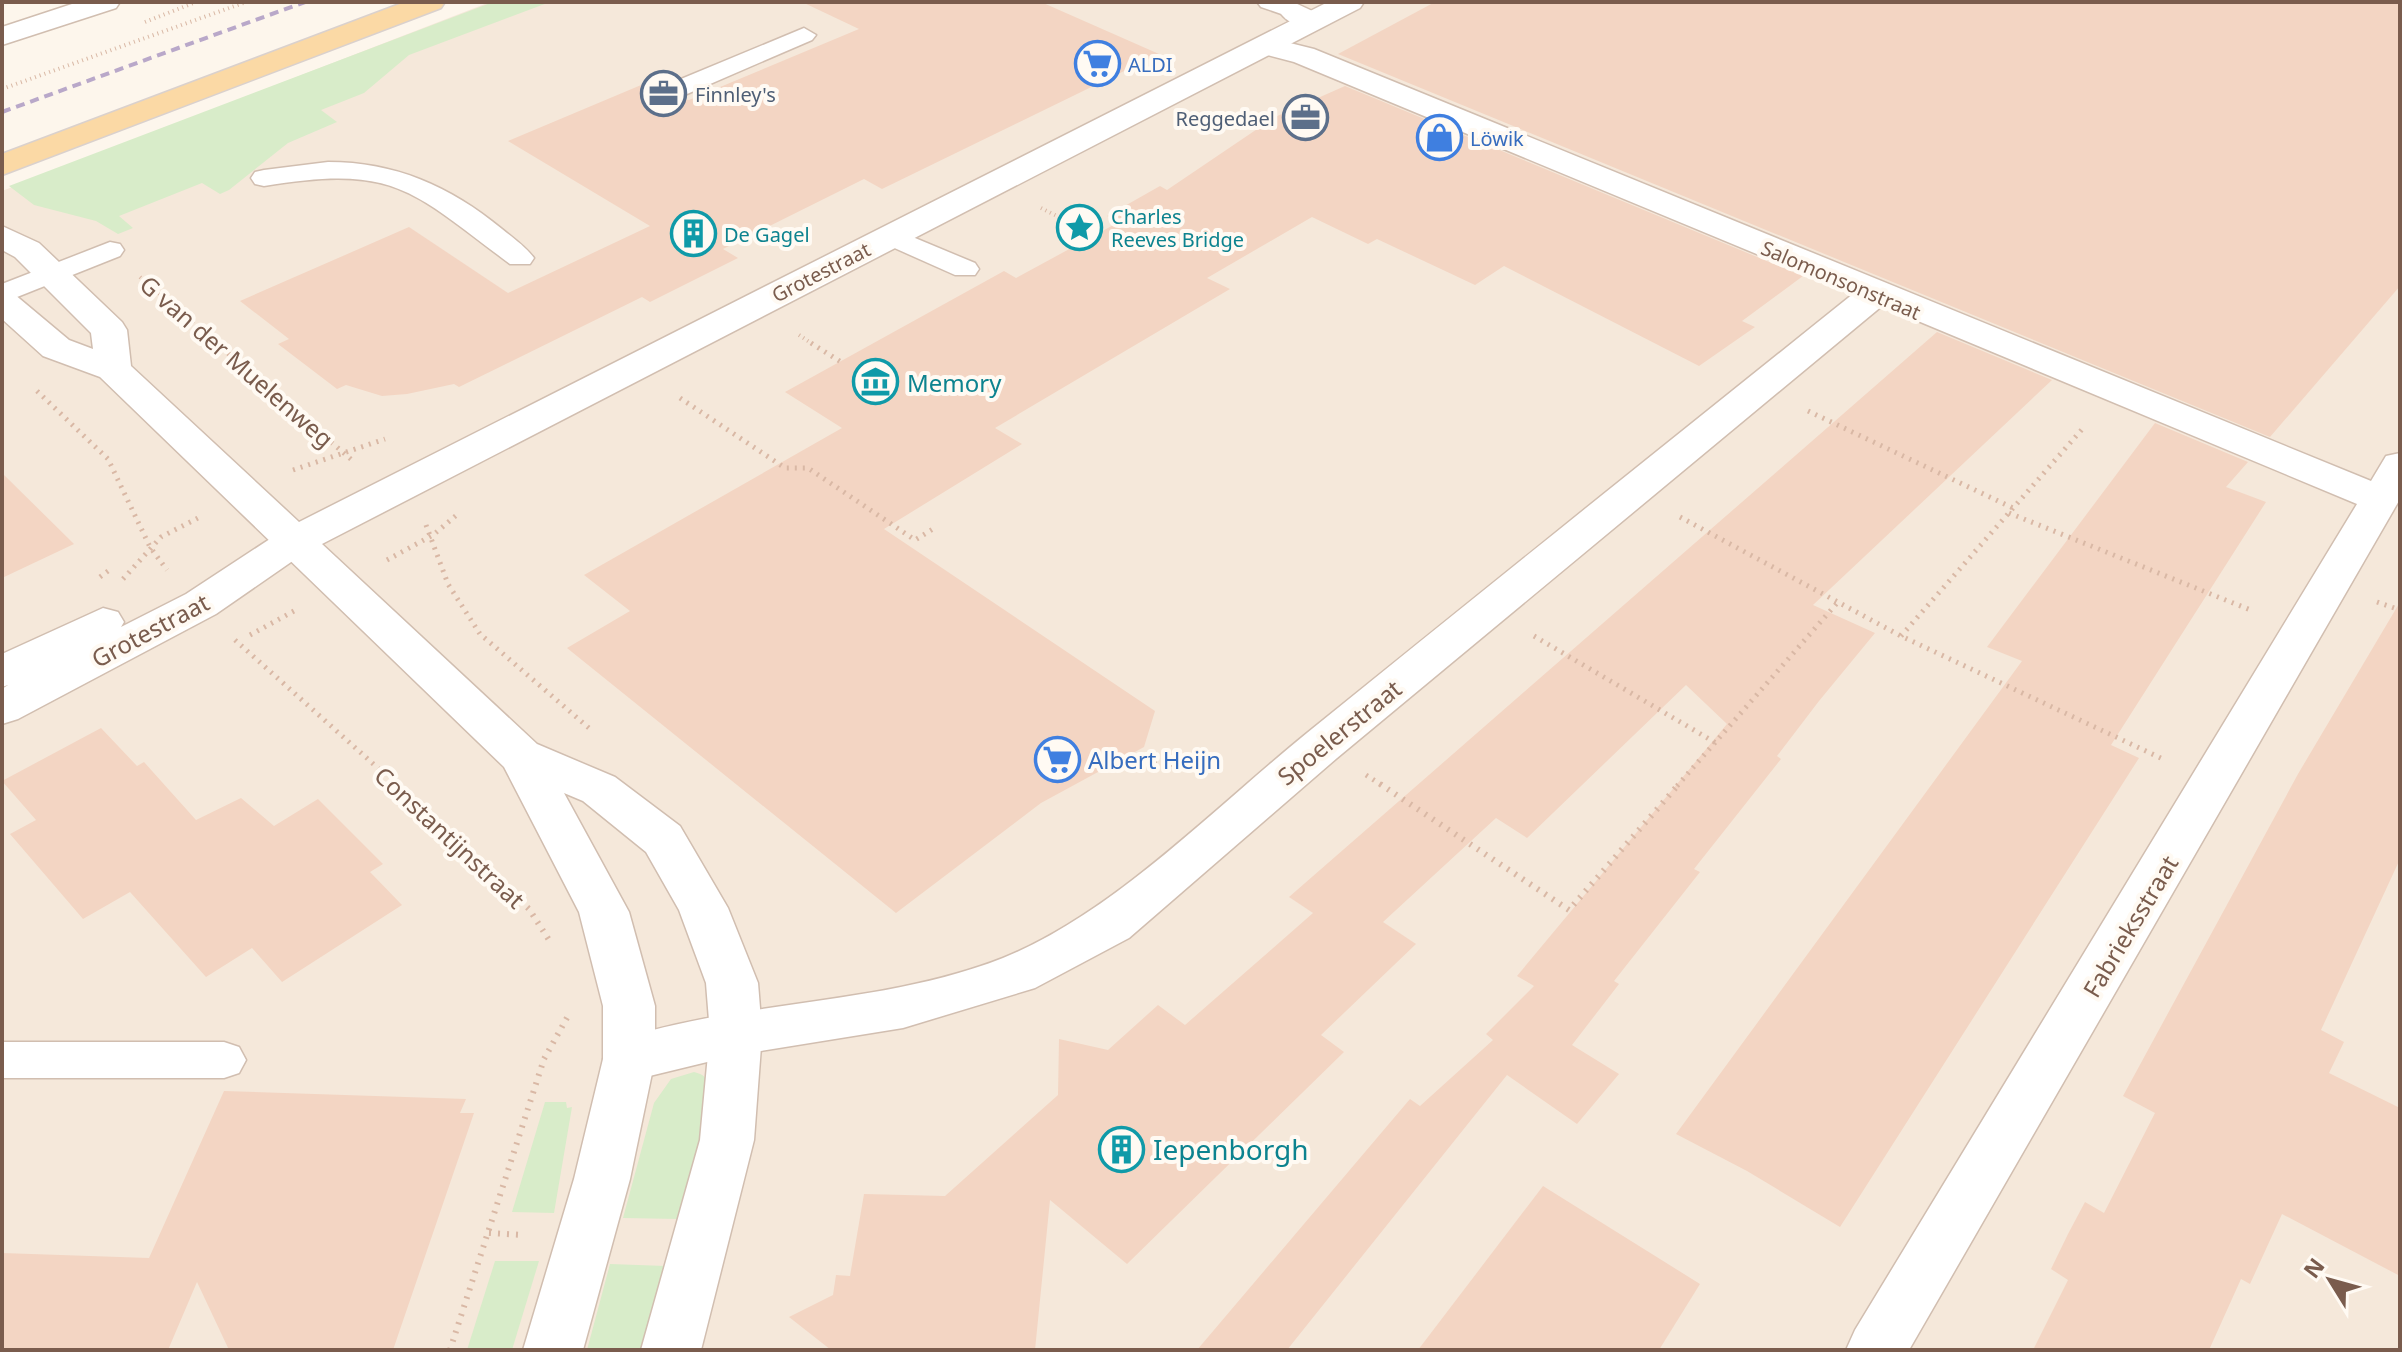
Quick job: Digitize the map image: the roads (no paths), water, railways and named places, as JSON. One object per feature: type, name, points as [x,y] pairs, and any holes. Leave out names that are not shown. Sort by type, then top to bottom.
[{"type":"main road","points":[[2,146],[386,2]]},
{"type":"main road","points":[[2,165],[431,2]]},
{"type":"street","points":[[2,36],[106,2]]},
{"type":"street","name":"Grotestraat","points":[[2,708],[201,604],[293,542],[1266,46],[1291,12],[1350,2]]},
{"type":"street","name":"Salomonsonstraat","points":[[1266,46],[1304,55],[1875,294],[2117,390],[2390,482]]},
{"type":"street","points":[[2,236],[27,250],[21,288],[56,348],[113,369],[521,756],[604,912],[629,1006],[629,1059],[602,1179],[553,1350]]},
{"type":"street","points":[[21,288],[109,330],[113,369]]},
{"type":"street","name":"Spoelerstraat","points":[[629,1059],[736,1033],[903,1007],[1017,974],[1111,924],[1321,746],[1875,294]]},
{"type":"street","name":"Fabrieksstraat","points":[[1876,1350],[2214,784],[2390,482]]},
{"type":"street","name":"Grotestraat","points":[[2,672],[180,583],[293,542]]},
{"type":"street","points":[[521,756],[599,789],[663,839],[703,908],[732,983],[736,1033],[727,1140],[697,1243],[671,1350]]},
{"type":"lane","points":[[678,89],[804,35]]},
{"type":"lane","points":[[264,178],[355,168],[399,176],[482,227],[520,258]]},
{"type":"lane","points":[[891,236],[965,269]]},
{"type":"lane","points":[[21,288],[110,250]]},
{"type":"lane","points":[[2,1060],[224,1060]]},
{"type":"railway","points":[[2,112],[305,2]]},
{"type":"place","name":"ALDI","points":[[1097,64]]},
{"type":"place","name":"Finnley's","points":[[664,94]]},
{"type":"place","name":"Reggedael","points":[[1306,118]]},
{"type":"place","name":"Löwik","points":[[1439,138]]},
{"type":"place","name":"Charles Reeves Bridge","points":[[1080,227]]},
{"type":"place","name":"De Gagel","points":[[693,234]]},
{"type":"place","name":"Memory","points":[[876,382]]},
{"type":"place","name":"Albert Heijn","points":[[1057,759]]},
{"type":"place","name":"Iepenborgh","points":[[1122,1149]]}]
